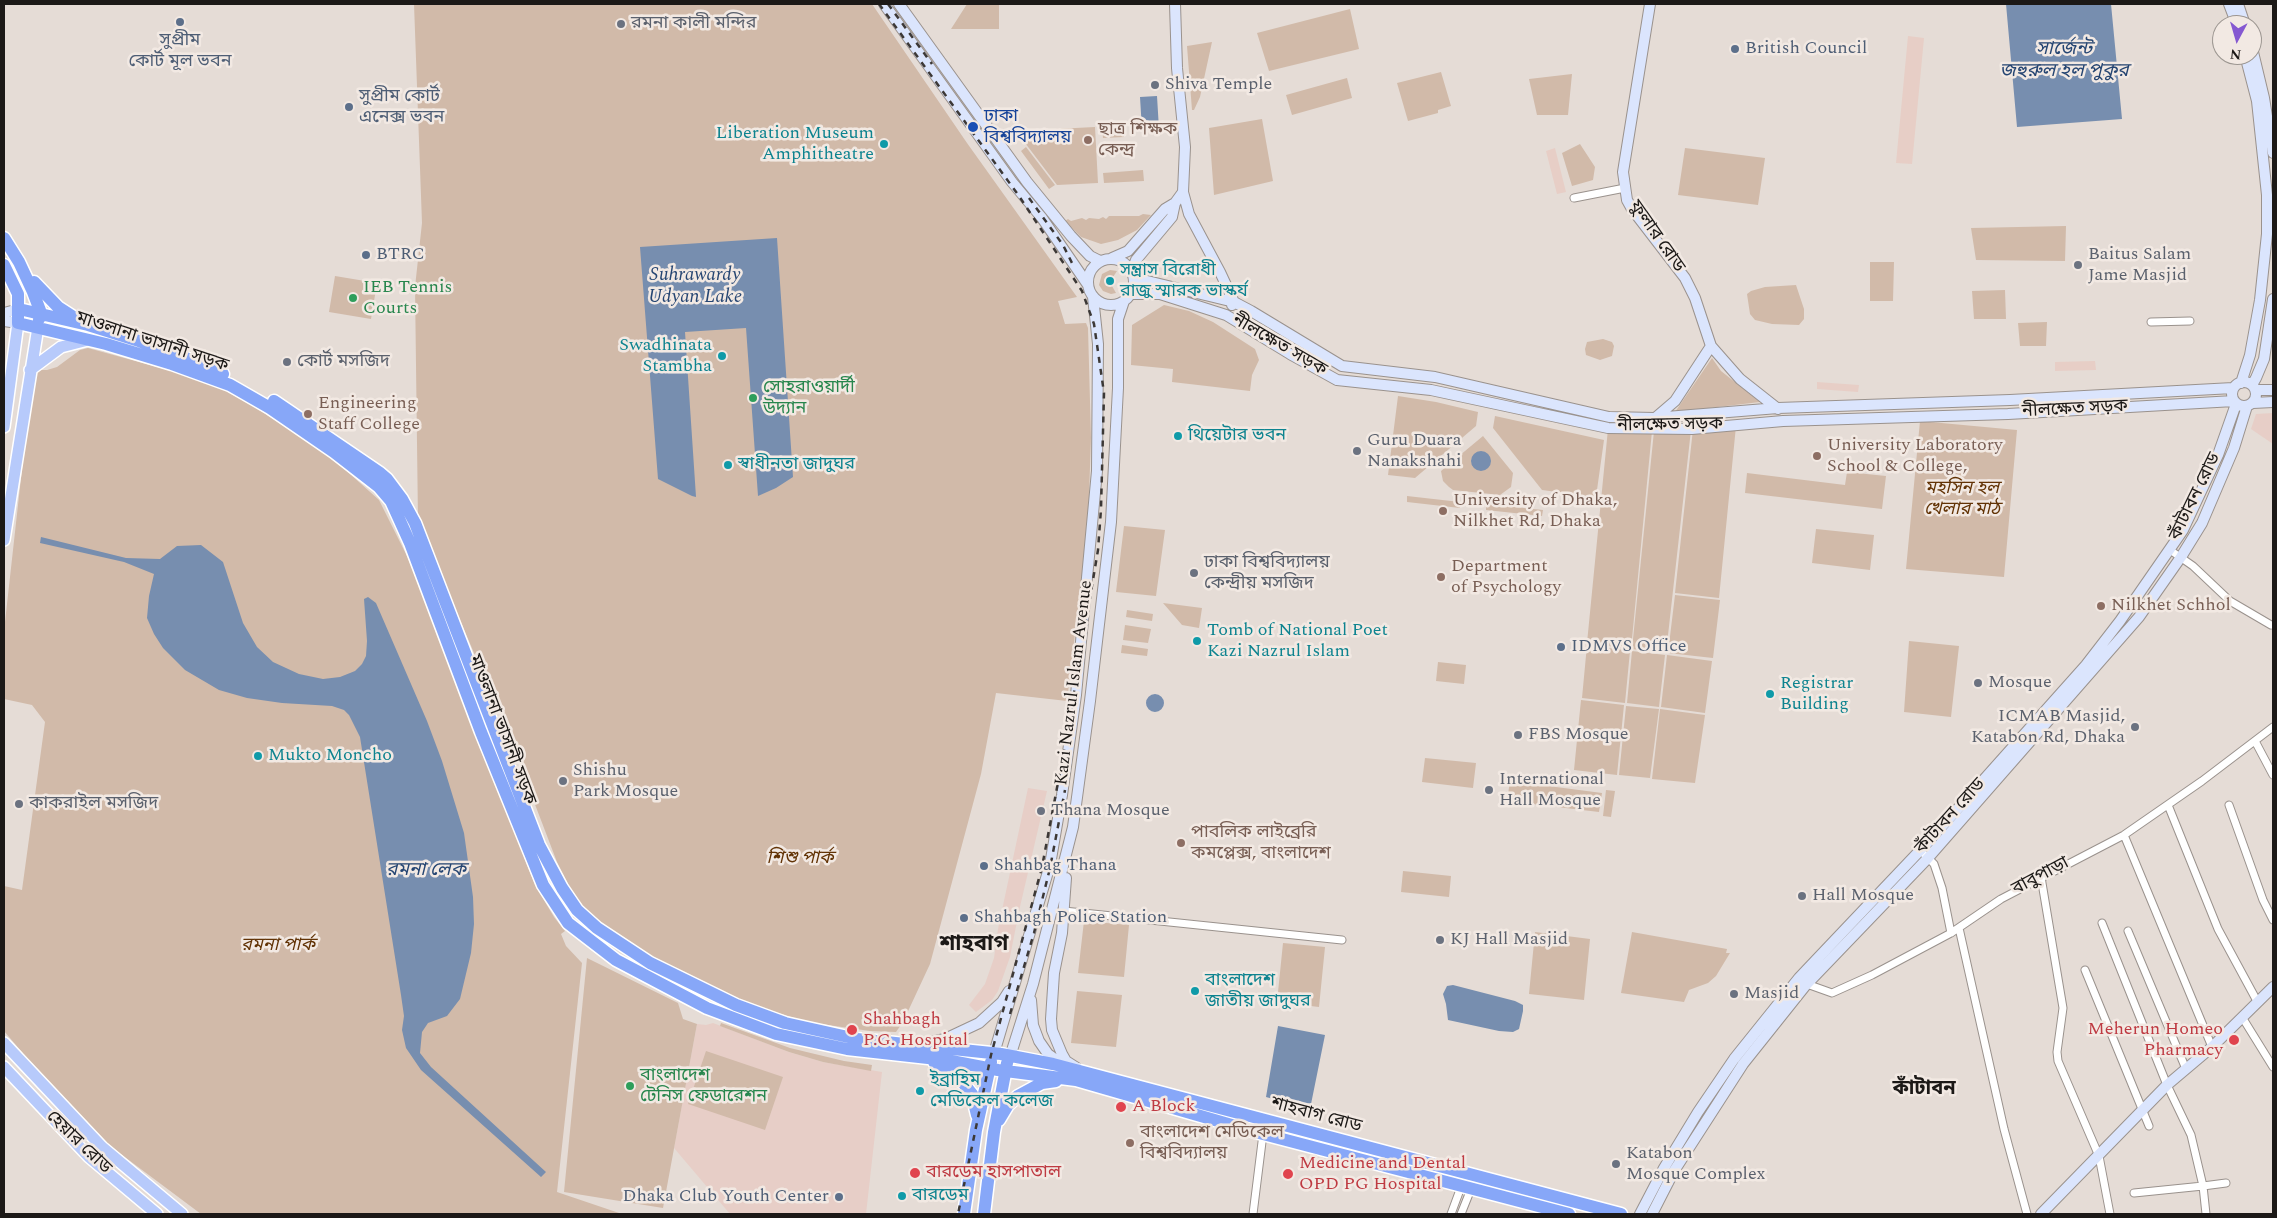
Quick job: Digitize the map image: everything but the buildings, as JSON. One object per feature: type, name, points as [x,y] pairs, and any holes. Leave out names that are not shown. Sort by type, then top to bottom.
[{"type":"highway","points":[[4,238],[42,293],[88,325]]},
{"type":"highway","points":[[4,264],[18,294],[18,323],[38,327],[41,313],[19,262]]},
{"type":"highway","name":"মাওলানা ভাসানী সড়ক","points":[[19,309],[88,325],[199,363],[256,394],[381,481],[408,537],[451,647],[481,732],[537,870],[554,905],[568,923],[616,960],[707,1008],[776,1034],[825,1045],[915,1050],[1000,1062]]},
{"type":"highway","name":"মাওলানা ভাসানী সড়ক","points":[[38,327],[90,339],[202,374],[256,394]]},
{"type":"highway","points":[[915,1050],[944,1067],[964,1084],[972,1094],[975,1104],[976,1130],[964,1214]]},
{"type":"highway","points":[[976,1130],[1000,1062]]},
{"type":"highway","points":[[984,1214],[1000,1062]]},
{"type":"highway","name":"শাহবাগ রোড","points":[[1000,1062],[1078,1075],[1621,1214]]},
{"type":"highway","points":[[994,1132],[1001,1115],[1008,1105],[1028,1090],[1042,1083],[1078,1075]]},
{"type":"highway","name":"শাহবাগ রোড","points":[[1078,1075],[1263,1134],[1569,1214]]},
{"type":"main road","points":[[884,4],[1012,182],[1042,218],[1088,285],[1093,297],[1108,305],[1128,298],[1136,260],[1172,217],[1175,203]]},
{"type":"main road","points":[[898,4],[1051,211],[1090,256],[1100,261]]},
{"type":"main road","points":[[1175,4],[1177,68],[1185,147],[1183,192],[1189,214],[1234,302],[1226,315]]},
{"type":"main road","name":"ফুলার রোড","points":[[1650,4],[1623,172],[1625,188],[1632,209],[1685,278],[1695,298],[1711,346],[1740,379],[1759,396],[1778,408]]},
{"type":"main road","points":[[2247,65],[2256,100],[2267,195],[2267,234],[2260,300],[2250,355],[2232,394],[2242,403],[2256,397],[2254,388],[2264,359],[2273,298]]},
{"type":"main road","points":[[2256,65],[2264,98],[2273,153]]},
{"type":"main road","points":[[1088,285],[1089,274],[1100,261],[1128,251],[1165,209],[1175,203],[1183,192]]},
{"type":"main road","points":[[1042,218],[1051,211]]},
{"type":"main road","points":[[1111,258],[1122,261],[1133,274]]},
{"type":"main road","name":"নীলক্ষেত সড়ক","points":[[1133,274],[1234,302],[1342,366],[1435,377],[1609,417],[1654,418],[1778,408],[2020,399],[2237,385],[2254,388]]},
{"type":"main road","name":"নীলক্ষেত সড়ক","points":[[1128,298],[1160,294],[1226,315],[1337,380],[1431,390],[1608,428],[1653,430],[1779,421],[2273,402]]},
{"type":"main road","name":"Kazi Nazrul Islam Avenue","points":[[1000,1062],[1015,981],[1050,865],[1076,695],[1097,471],[1098,344],[1093,297]]},
{"type":"main road","name":"Kazi Nazrul Islam Avenue","points":[[1000,1062],[1033,984],[1073,827],[1111,522],[1118,388],[1118,319],[1128,298]]},
{"type":"main road","points":[[4,313],[19,309]]},
{"type":"main road","points":[[4,321],[18,323],[4,427]]},
{"type":"main road","points":[[4,540],[38,327]]},
{"type":"main road","points":[[30,370],[60,347],[90,339]]},
{"type":"main road","points":[[1653,430],[1654,418],[1675,401],[1711,346]]},
{"type":"main road","points":[[2254,388],[2273,390]]},
{"type":"main road","points":[[1488,402],[1490,389]]},
{"type":"main road","name":"কাঁটাবন রোড","points":[[2089,667],[2183,530],[2242,403]]},
{"type":"main road","name":"কাঁটাবন রোড","points":[[1640,1214],[1664,1168],[1703,1104],[1734,1059],[1803,982],[1924,854],[2089,667],[2139,616],[2181,557],[2202,522],[2221,482],[2242,403]]},
{"type":"main road","points":[[1778,408],[1779,421]]},
{"type":"main road","points":[[1067,855],[1064,911],[1052,989],[1050,1019],[1052,1030],[1062,1054],[1078,1075]]},
{"type":"main road","points":[[915,1050],[945,1039],[979,1023],[1002,1002],[1015,981]]},
{"type":"main road","name":"কাঁটাবন রোড","points":[[1652,1214],[1674,1171],[1743,1064],[1803,982]]},
{"type":"main road","points":[[1033,984],[1030,1006],[1033,1025],[1039,1041],[1048,1054],[1078,1075]]},
{"type":"main road","points":[[2041,1214],[2051,1211],[2099,1156],[2166,1085],[2212,1047],[2273,987]]},
{"type":"main road","points":[[4,1043],[102,1147],[182,1214]]},
{"type":"main road","name":"হেয়ার রোড","points":[[4,1067],[8,1078],[55,1121],[89,1157],[157,1214]]},
{"type":"main road","points":[[55,1121],[67,1111]]},
{"type":"street","points":[[1574,198],[1625,188]]},
{"type":"street","points":[[2151,322],[2190,320]]},
{"type":"street","points":[[2170,550],[2181,557],[2230,601],[2271,625]]},
{"type":"street","name":"বাবুপাড়া","points":[[1803,982],[1830,993],[1850,986],[1951,933],[2001,899],[2124,835],[2168,805],[2273,727]]},
{"type":"street","points":[[2256,741],[2273,775]]},
{"type":"street","points":[[2168,805],[2218,928],[2257,1001]]},
{"type":"street","points":[[2229,805],[2263,900],[2273,920]]},
{"type":"street","points":[[2124,835],[2212,1047]]},
{"type":"street","points":[[1924,854],[1934,864],[1942,888],[1951,933]]},
{"type":"street","points":[[2041,877],[2064,1008],[2057,1052],[2058,1061],[2099,1156],[2110,1214]]},
{"type":"street","points":[[1064,911],[1342,940]]},
{"type":"street","points":[[2102,922],[2166,1085],[2191,1135],[2203,1186],[2206,1214]]},
{"type":"street","points":[[1959,928],[2004,1129],[2026,1214]]},
{"type":"street","points":[[2128,931],[2186,1069]]},
{"type":"street","points":[[2085,970],[2149,1126]]},
{"type":"street","points":[[2242,1017],[2273,1067]]},
{"type":"street","points":[[1253,1214],[1263,1134]]},
{"type":"street","points":[[2134,1193],[2226,1183]]},
{"type":"street","points":[[1451,1214],[1466,1188]]},
{"type":"street","points":[[1461,1214],[1466,1188]]},
{"type":"shaded area","points":[[1908,36],[1924,38],[1912,164],[1896,163]]},
{"type":"shaded area","points":[[1555,148],[1566,192],[1557,194],[1546,151]]},
{"type":"shaded area","points":[[2095,361],[2096,370],[2055,371],[2055,362]]},
{"type":"shaded area","points":[[1817,382],[1859,385],[1858,392],[1817,389]]},
{"type":"shaded area","points":[[2273,413],[2273,444],[2251,429],[2256,414]]},
{"type":"shaded area","points":[[1028,788],[1047,791],[1010,957],[998,991],[992,1000],[976,1012],[969,1005],[985,984],[994,958],[998,929]]},
{"type":"shaded area","points":[[713,1023],[789,1052],[823,1062],[882,1072],[866,1214],[730,1214],[674,1148],[697,1024],[706,1025]]},
{"type":"green space","name":"সোহরাওয়ার্দী উদ্যান","points":[[414,4],[872,4],[967,143],[1077,297],[1058,301],[1065,324],[1086,323],[1088,328],[1091,438],[1088,525],[1067,701],[996,693],[981,774],[930,964],[903,1022],[896,1032],[870,1031],[807,1022],[722,993],[645,955],[595,920],[575,898],[557,862],[505,726],[418,521],[415,287],[422,223]]},
{"type":"green space","points":[[967,4],[999,4],[999,29],[951,29]]},
{"type":"green space","points":[[1350,9],[1359,49],[1269,71],[1257,33]]},
{"type":"green space","points":[[1212,42],[1200,97],[1194,110],[1192,110],[1187,46]]},
{"type":"green space","points":[[1441,72],[1451,106],[1438,110],[1438,113],[1408,121],[1397,83]]},
{"type":"green space","points":[[1572,74],[1568,115],[1537,115],[1529,79]]},
{"type":"green space","points":[[1347,78],[1352,98],[1292,115],[1286,95]]},
{"type":"green space","points":[[1262,119],[1273,181],[1214,195],[1209,128]]},
{"type":"green space","points":[[1123,125],[1124,137],[1103,138],[1102,127]]},
{"type":"green space","points":[[1095,127],[1098,183],[1057,185],[1016,131]]},
{"type":"green space","points":[[1580,144],[1595,167],[1593,180],[1572,186],[1562,153]]},
{"type":"green space","points":[[1026,147],[1055,185],[1049,189],[1021,151]]},
{"type":"green space","points":[[1685,148],[1765,158],[1758,205],[1678,195]]},
{"type":"green space","points":[[1143,170],[1144,181],[1104,183],[1103,173]]},
{"type":"green space","points":[[1143,214],[1151,215],[1137,230],[1118,240],[1101,244],[1081,237],[1065,221],[1068,219],[1071,221],[1082,218],[1086,220],[1103,217],[1106,219],[1109,216],[1139,216]]},
{"type":"green space","points":[[2066,226],[2065,261],[1976,260],[1971,228]]},
{"type":"green space","points":[[1870,262],[1894,262],[1893,301],[1870,301]]},
{"type":"green space","points":[[1110,270],[1117,271],[1113,277],[1107,276],[1104,280],[1106,286],[1112,286],[1116,293],[1111,294],[1103,291],[1099,285],[1102,274]]},
{"type":"green space","name":"IEB Tennis Courts","points":[[335,276],[377,283],[371,319],[329,312]]},
{"type":"green space","points":[[1796,285],[1804,309],[1804,319],[1799,325],[1772,324],[1755,320],[1750,314],[1747,294],[1751,291],[1765,287]]},
{"type":"green space","points":[[2005,290],[2006,319],[1974,319],[1972,291]]},
{"type":"green space","points":[[1164,305],[1189,311],[1213,322],[1255,349],[1259,360],[1252,375],[1250,391],[1172,382],[1173,369],[1131,365],[1132,325]]},
{"type":"green space","points":[[2047,322],[2046,346],[2020,346],[2018,323]]},
{"type":"green space","points":[[1603,339],[1612,342],[1614,346],[1612,356],[1600,360],[1586,355],[1587,342]]},
{"type":"green space","name":"রমনা পার্ক","points":[[88,348],[190,376],[220,388],[250,404],[330,456],[379,500],[408,558],[535,885],[554,917],[565,931],[561,934],[566,946],[582,963],[557,1192],[622,1214],[201,1214],[106,1143],[60,1097],[4,1031],[4,886],[22,890],[45,722],[32,705],[4,699],[4,631],[32,379],[36,370],[47,370],[57,367],[80,350]]},
{"type":"green space","points":[[1712,358],[1721,371],[1760,402],[1675,412]]},
{"type":"green space","points":[[1398,396],[1436,402],[1478,412],[1476,426],[1415,478],[1388,475]]},
{"type":"green space","points":[[1495,416],[1604,440],[1596,497],[1542,490],[1493,428]]},
{"type":"green space","name":"মহসিন হল খেলার মাঠ","points":[[1920,421],[2017,430],[2004,577],[1906,569]]},
{"type":"green space","points":[[1736,426],[1719,598],[1675,593],[1693,429]]},
{"type":"green space","points":[[1608,429],[1652,431],[1631,649],[1587,643]]},
{"type":"green space","points":[[1691,430],[1666,653],[1632,649],[1654,431]]},
{"type":"green space","points":[[1483,436],[1513,473],[1511,487],[1500,495],[1453,490],[1443,481],[1441,471]]},
{"type":"green space","points":[[1847,472],[1886,476],[1882,509],[1745,493],[1747,473],[1845,485]]},
{"type":"green space","points":[[1407,496],[1460,502],[1460,508],[1407,502]]},
{"type":"green space","points":[[1486,504],[1543,510],[1542,516],[1486,510]]},
{"type":"green space","points":[[1124,526],[1165,530],[1156,596],[1116,592]]},
{"type":"green space","points":[[1816,529],[1874,535],[1870,570],[1812,563]]},
{"type":"green space","points":[[1675,595],[1720,600],[1713,658],[1668,653]]},
{"type":"green space","points":[[1163,603],[1202,608],[1199,628],[1182,625]]},
{"type":"green space","points":[[1127,610],[1153,614],[1152,621],[1126,617]]},
{"type":"green space","points":[[1125,625],[1151,629],[1148,643],[1123,640]]},
{"type":"green space","points":[[1909,641],[1959,646],[1951,717],[1904,712]]},
{"type":"green space","points":[[1122,645],[1148,649],[1147,656],[1121,653]]},
{"type":"green space","points":[[1587,645],[1630,651],[1625,703],[1582,698]]},
{"type":"green space","points":[[1632,651],[1665,655],[1659,707],[1627,703]]},
{"type":"green space","points":[[1667,655],[1712,661],[1705,713],[1661,707]]},
{"type":"green space","points":[[1438,662],[1466,665],[1464,684],[1436,681]]},
{"type":"green space","points":[[1581,700],[1624,705],[1617,775],[1574,770]]},
{"type":"green space","points":[[1626,706],[1659,709],[1650,778],[1619,775]]},
{"type":"green space","points":[[1660,709],[1705,715],[1695,783],[1652,779]]},
{"type":"green space","points":[[1425,758],[1476,763],[1473,788],[1422,782]]},
{"type":"green space","points":[[1510,781],[1602,793],[1599,812],[1507,801]]},
{"type":"green space","points":[[1606,790],[1615,791],[1611,817],[1603,816]]},
{"type":"green space","points":[[1403,871],[1451,876],[1449,897],[1401,892]]},
{"type":"green space","points":[[1084,921],[1129,925],[1124,977],[1078,973]]},
{"type":"green space","points":[[1535,932],[1590,939],[1584,1000],[1529,994]]},
{"type":"green space","points":[[1632,932],[1727,949],[1726,953],[1730,953],[1716,976],[1708,983],[1689,990],[1684,1002],[1621,993]]},
{"type":"green space","points":[[1283,943],[1325,947],[1319,1007],[1277,1002]]},
{"type":"green space","name":"বাংলাদেশ টেনিস ফেডারেশন","points":[[587,958],[678,1003],[683,1019],[697,1024],[663,1208],[564,1192]]},
{"type":"green space","points":[[1077,991],[1122,995],[1116,1047],[1071,1043]]},
{"type":"green space","points":[[721,1023],[790,1048],[844,1061],[872,1065],[871,1071],[823,1062],[789,1052],[720,1026]]},
{"type":"green space","points":[[706,1051],[783,1077],[765,1130],[688,1104]]},
{"type":"water","name":"সার্জেন্ট জহুরুল হল পুকুর","points":[[2006,4],[2111,4],[2122,119],[2017,127]]},
{"type":"water","points":[[1157,96],[1159,129],[1142,130],[1140,97]]},
{"type":"water","name":"Suhrawardy Udyan Lake","points":[[777,238],[793,477],[776,488],[758,496],[746,328],[685,332],[696,497],[692,496],[658,479],[640,247]]},
{"type":"water","points":[[1477,451],[1485,451],[1491,457],[1491,465],[1485,471],[1477,471],[1471,465],[1471,457]]},
{"type":"water","name":"রমনা লেক","points":[[41,537],[126,558],[160,559],[177,546],[201,545],[223,562],[243,623],[257,647],[273,662],[299,674],[323,679],[340,677],[355,671],[362,664],[366,656],[367,641],[364,599],[368,597],[376,603],[427,721],[442,761],[464,833],[473,897],[474,924],[471,953],[460,999],[447,1016],[428,1023],[422,1032],[420,1053],[431,1067],[546,1172],[541,1177],[421,1070],[406,1048],[402,1030],[404,1016],[401,995],[360,737],[349,715],[344,710],[332,706],[282,703],[247,698],[219,690],[185,670],[163,648],[154,634],[147,618],[154,574],[124,562],[40,543]]},
{"type":"water","points":[[1155,694],[1161,697],[1164,703],[1161,709],[1155,712],[1149,709],[1146,703],[1149,697]]},
{"type":"water","points":[[1453,985],[1515,1001],[1523,1005],[1519,1029],[1513,1032],[1499,1031],[1448,1020],[1443,994],[1447,986]]},
{"type":"water","points":[[1278,1026],[1325,1035],[1310,1109],[1266,1097]]},
{"type":"railway","points":[[879,4],[1019,196],[1082,291],[1094,324],[1104,393],[1098,550],[1067,735],[1042,867],[991,1055],[958,1214]]},
{"type":"railway","points":[[888,4],[932,64]]},
{"type":"railway","points":[[1029,198],[1063,245],[1072,263]]},
{"type":"railway","points":[[1010,1014],[1034,933],[1050,868],[1065,790]]},
{"type":"place","name":"সুপ্রীম কোর্ট মূল ভবন","points":[[180,22]]},
{"type":"place","name":"রমনা কালী মন্দির","points":[[621,24]]},
{"type":"place","name":"British Council","points":[[1735,49]]},
{"type":"place","name":"Shiva Temple","points":[[1155,85]]},
{"type":"place","name":"সুপ্রীম কোর্ট এনেক্স ভবন","points":[[349,107]]},
{"type":"place","name":"ঢাকা বিশ্ববিদ্যালয়","points":[[973,127]]},
{"type":"place","name":"ছাত্র শিক্ষক কেন্দ্র","points":[[1088,140]]},
{"type":"place","name":"Liberation Museum Amphitheatre","points":[[884,144]]},
{"type":"place","name":"BTRC","points":[[366,255]]},
{"type":"place","name":"Baitus Salam Jame Masjid","points":[[2078,265]]},
{"type":"place","name":"সন্ত্রাস বিরোধী রাজু স্মারক ভাস্কর্য","points":[[1110,281]]},
{"type":"place","name":"IEB Tennis Courts","points":[[353,298]]},
{"type":"place","name":"Swadhinata Stambha","points":[[722,356]]},
{"type":"place","name":"কোর্ট মসজিদ","points":[[287,362]]},
{"type":"place","name":"সোহরাওয়ার্দী উদ্যান","points":[[753,398]]},
{"type":"place","name":"Engineering Staff College","points":[[308,414]]},
{"type":"place","name":"থিয়েটার ভবন","points":[[1178,436]]},
{"type":"place","name":"Guru Duara Nanakshahi","points":[[1357,451]]},
{"type":"place","name":"University Laboratory School & College,","points":[[1817,456]]},
{"type":"place","name":"স্বাধীনতা জাদুঘর","points":[[728,465]]},
{"type":"place","name":"University of Dhaka, Nilkhet Rd, Dhaka","points":[[1443,511]]},
{"type":"place","name":"ঢাকা বিশ্ববিদ্যালয় কেন্দ্রীয় মসজিদ","points":[[1194,573]]},
{"type":"place","name":"Department of Psychology","points":[[1441,577]]},
{"type":"place","name":"Nilkhet Schhol","points":[[2101,606]]},
{"type":"place","name":"Tomb of National Poet Kazi Nazrul Islam","points":[[1197,641]]},
{"type":"place","name":"IDMVS Office","points":[[1561,647]]},
{"type":"place","name":"Mosque","points":[[1978,683]]},
{"type":"place","name":"Registrar Building","points":[[1770,694]]},
{"type":"place","name":"ICMAB Masjid, Katabon Rd, Dhaka","points":[[2135,727]]},
{"type":"place","name":"FBS Mosque","points":[[1518,735]]},
{"type":"place","name":"Mukto Moncho","points":[[258,756]]},
{"type":"place","name":"Shishu Park Mosque","points":[[563,781]]},
{"type":"place","name":"International Hall Mosque","points":[[1489,790]]},
{"type":"place","name":"কাকরাইল মসজিদ","points":[[19,804]]},
{"type":"place","name":"Thana Mosque","points":[[1041,811]]},
{"type":"place","name":"পাবলিক লাইব্রেরি কমপ্লেক্স, বাংলাদেশ","points":[[1181,843]]},
{"type":"place","name":"Shahbag Thana","points":[[984,866]]},
{"type":"place","name":"Hall Mosque","points":[[1802,896]]},
{"type":"place","name":"Shahbagh Police Station","points":[[964,918]]},
{"type":"place","name":"KJ Hall Masjid","points":[[1440,940]]},
{"type":"place","name":"বাংলাদেশ জাতীয় জাদুঘর","points":[[1195,991]]},
{"type":"place","name":"Masjid","points":[[1734,994]]},
{"type":"place","name":"Shahbagh P.G. Hospital","points":[[852,1030]]},
{"type":"place","name":"Meherun Homeo Pharmacy","points":[[2234,1040]]},
{"type":"place","name":"বাংলাদেশ টেনিস ফেডারেশন","points":[[630,1086]]},
{"type":"place","name":"ইব্রাহিম মেডিকেল কলেজ","points":[[920,1091]]},
{"type":"place","name":"A Block","points":[[1121,1107]]},
{"type":"place","name":"বাংলাদেশ মেডিকেল বিশ্ববিদ্যালয়","points":[[1130,1143]]},
{"type":"place","name":"Katabon Mosque Complex","points":[[1616,1164]]},
{"type":"place","name":"বারডেম হাসপাতাল","points":[[915,1173]]},
{"type":"place","name":"Medicine and Dental OPD PG Hospital","points":[[1288,1174]]},
{"type":"place","name":"বারডেম","points":[[902,1196]]},
{"type":"place","name":"Dhaka Club Youth Center","points":[[839,1197]]},
{"type":"district","name":"শাহবাগ","points":[[974,946]]},
{"type":"district","name":"কাঁটাবন","points":[[1924,1090]]},
{"type":"park label","name":"শিশু পার্ক","points":[[800,859]]}]
